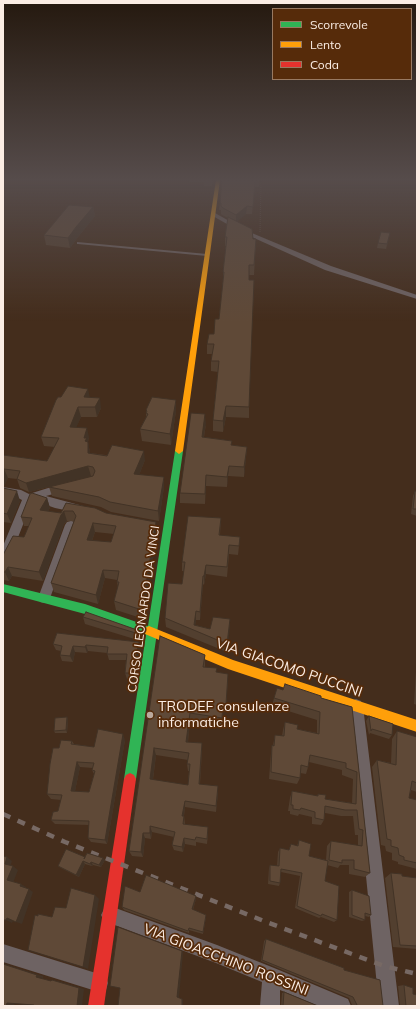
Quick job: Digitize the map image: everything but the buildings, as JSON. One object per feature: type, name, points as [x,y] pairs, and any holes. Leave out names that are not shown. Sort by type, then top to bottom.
[{"type":"main road","name":"CORSO LEONARDO DA VINCI","points":[[96,1006],[153,632],[211,227]]},
{"type":"main road","name":"VIA GIACOMO PUCCINI","points":[[3,588],[85,609],[153,632],[232,665],[417,726]]},
{"type":"street","points":[[239,227],[328,268],[417,297]]},
{"type":"street","points":[[3,560],[31,498],[77,484]]},
{"type":"street","points":[[3,491],[21,494],[55,504],[93,511]]},
{"type":"street","points":[[44,598],[71,525]]},
{"type":"street","points":[[153,525],[168,528]]},
{"type":"street","points":[[356,706],[389,1006]]},
{"type":"street","name":"VIA GIOACCHINO ROSSINI","points":[[110,915],[217,954],[341,1006]]},
{"type":"street","points":[[3,953],[99,983]]},
{"type":"street","points":[[270,1006],[270,988],[272,977]]},
{"type":"lane","points":[[78,243],[207,255]]},
{"type":"path","points":[[260,227],[260,238]]},
{"type":"railway","points":[[3,814],[65,842],[269,923],[384,966],[417,974]]},
{"type":"traffic: fast","points":[[130,779],[179,451]]},
{"type":"traffic: fast","points":[[3,588],[85,609],[149,631]]},
{"type":"traffic: slow","points":[[179,451],[211,227]]},
{"type":"traffic: slow","points":[[149,631],[232,665],[417,726]]},
{"type":"traffic: jam","points":[[96,1006],[130,779]]},
{"type":"place","name":"TRODEF consulenze informatiche","points":[[150,715]]}]
